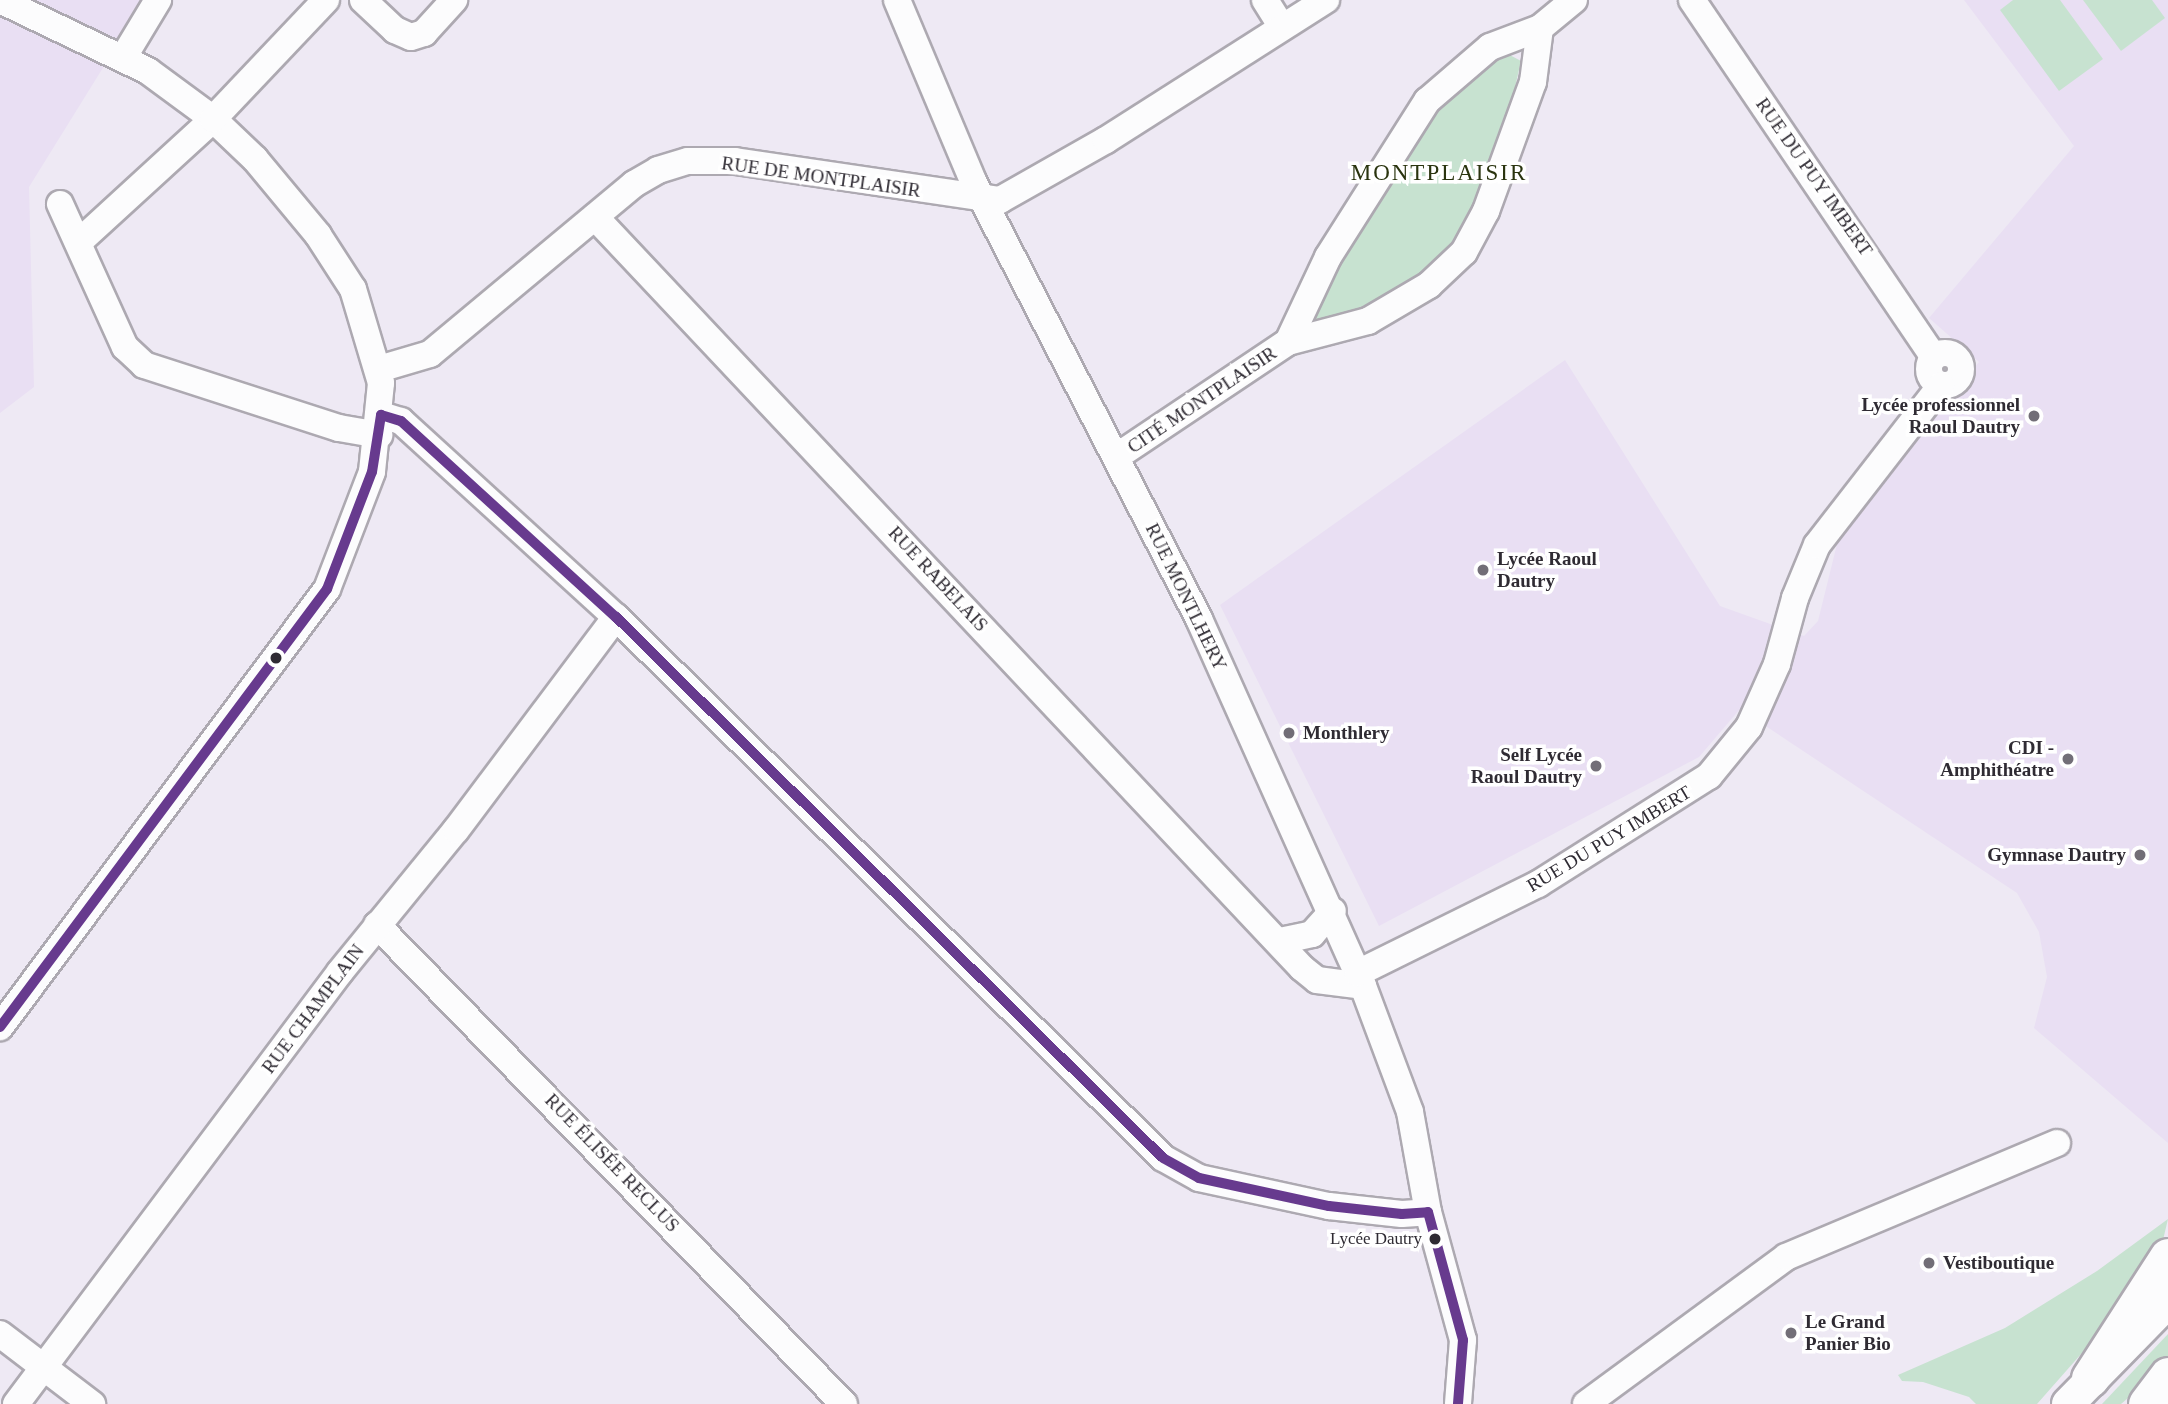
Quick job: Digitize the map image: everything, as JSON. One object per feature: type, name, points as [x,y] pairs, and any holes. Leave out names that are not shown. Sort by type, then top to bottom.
[{"type":"highway","points":[[2079,1391],[2168,1258]]},
{"type":"highway","points":[[2147,1404],[2168,1376]]},
{"type":"main road","points":[[2079,1391],[2168,1302]]},
{"type":"main road","points":[[2158,1404],[2168,1397]]},
{"type":"street","points":[[123,58],[158,0]]},
{"type":"street","points":[[79,242],[213,119],[326,0]]},
{"type":"street","points":[[363,0],[395,30],[411,37],[424,33],[454,0]]},
{"type":"street","name":"RUE MONTLHERY","points":[[897,0],[982,201],[1199,619],[1332,911],[1360,980],[1410,1112],[1428,1212],[1464,1340],[1458,1404]]},
{"type":"street","points":[[1265,0],[1282,27]]},
{"type":"street","name":"RUE DE MONTPLAISIR","points":[[379,369],[430,354],[634,184],[688,161],[735,161],[982,201],[1020,192],[1326,0]]},
{"type":"street","name":"CITÉ MONTPLAISIR","points":[[1288,342],[1328,257],[1427,101],[1490,47],[1540,27],[1574,0]]},
{"type":"street","name":"RUE DU PUY IMBERT","points":[[1360,980],[1538,884],[1709,776],[1749,727],[1777,664],[1795,598],[1817,545],[1941,385],[1928,371],[1934,357],[1692,0]]},
{"type":"street","points":[[0,1],[123,58],[172,86],[213,119],[255,159],[342,270],[363,313],[379,369],[380,425],[372,472],[327,589],[0,1027]]},
{"type":"street","name":"CITÉ MONTPLAISIR","points":[[1116,457],[1288,342],[1368,321],[1429,285],[1464,251],[1486,211],[1533,82],[1540,27]]},
{"type":"street","points":[[60,204],[125,347],[144,365],[340,428],[401,421],[616,617],[1163,1158],[1199,1178],[1329,1206],[1402,1214],[1428,1212]]},
{"type":"street","name":"RUE RABELAIS","points":[[595,217],[1317,980],[1340,986],[1360,980]]},
{"type":"street","name":"RUE CHAMPLAIN","points":[[16,1404],[377,925],[456,830],[616,617]]},
{"type":"street","points":[[1280,941],[1312,934],[1332,911]]},
{"type":"street","name":"RUE ÉLISÉE RECLUS","points":[[377,925],[833,1400]]},
{"type":"street","points":[[1586,1404],[1786,1257],[2057,1143]]},
{"type":"street","points":[[0,1334],[92,1404]]},
{"type":"shaded area","points":[[0,0],[145,0],[29,187],[34,387],[0,413]]},
{"type":"shaded area","name":"Lycée Raoul Dautry","points":[[1964,0],[2168,0],[2168,1143],[2034,1028],[2047,977],[2039,932],[2017,893],[1740,709],[1699,757],[1379,926],[1220,605],[1565,360],[1720,606],[1804,636],[1818,621],[1839,536],[1979,362],[1929,318],[2074,146]]},
{"type":"green space","points":[[2013,0],[2060,0],[2103,59],[2059,91],[2000,10]]},
{"type":"green space","points":[[2083,0],[2152,0],[2165,18],[2121,51]]},
{"type":"green space","points":[[1506,53],[1521,61],[1504,136],[1458,243],[1415,284],[1321,324],[1311,321],[1333,273],[1438,104]]},
{"type":"green space","points":[[2168,1219],[2163,1240],[2089,1345],[2037,1404],[1976,1404],[1969,1397],[1923,1382],[1902,1381],[1898,1375],[2005,1328],[2097,1271]]},
{"type":"green space","points":[[2168,1334],[2168,1364],[2121,1404],[2102,1404]]},
{"type":"transit line","points":[[381,415],[401,421],[616,617],[1163,1158],[1199,1178],[1329,1206],[1402,1214],[1428,1212]]},
{"type":"transit line","points":[[0,1027],[327,589],[372,472],[381,415]]},
{"type":"transit line","points":[[1428,1212],[1463,1340],[1458,1404]]},
{"type":"place","name":"Lycée professionnel Raoul Dautry","points":[[2034,416]]},
{"type":"place","name":"Lycée Raoul Dautry","points":[[1483,570]]},
{"type":"place","name":"Monthlery","points":[[1289,733]]},
{"type":"place","name":"CDI - Amphithéatre","points":[[2068,759]]},
{"type":"place","name":"Self Lycée Raoul Dautry","points":[[1596,766]]},
{"type":"place","name":"Gymnase Dautry","points":[[2140,855]]},
{"type":"place","name":"Lycée Dautry","points":[[1435,1239]]},
{"type":"place","name":"Vestiboutique","points":[[1929,1263]]},
{"type":"place","name":"Le Grand Panier Bio","points":[[1791,1333]]},
{"type":"district","name":"MONTPLAISIR","points":[[1439,173]]}]
